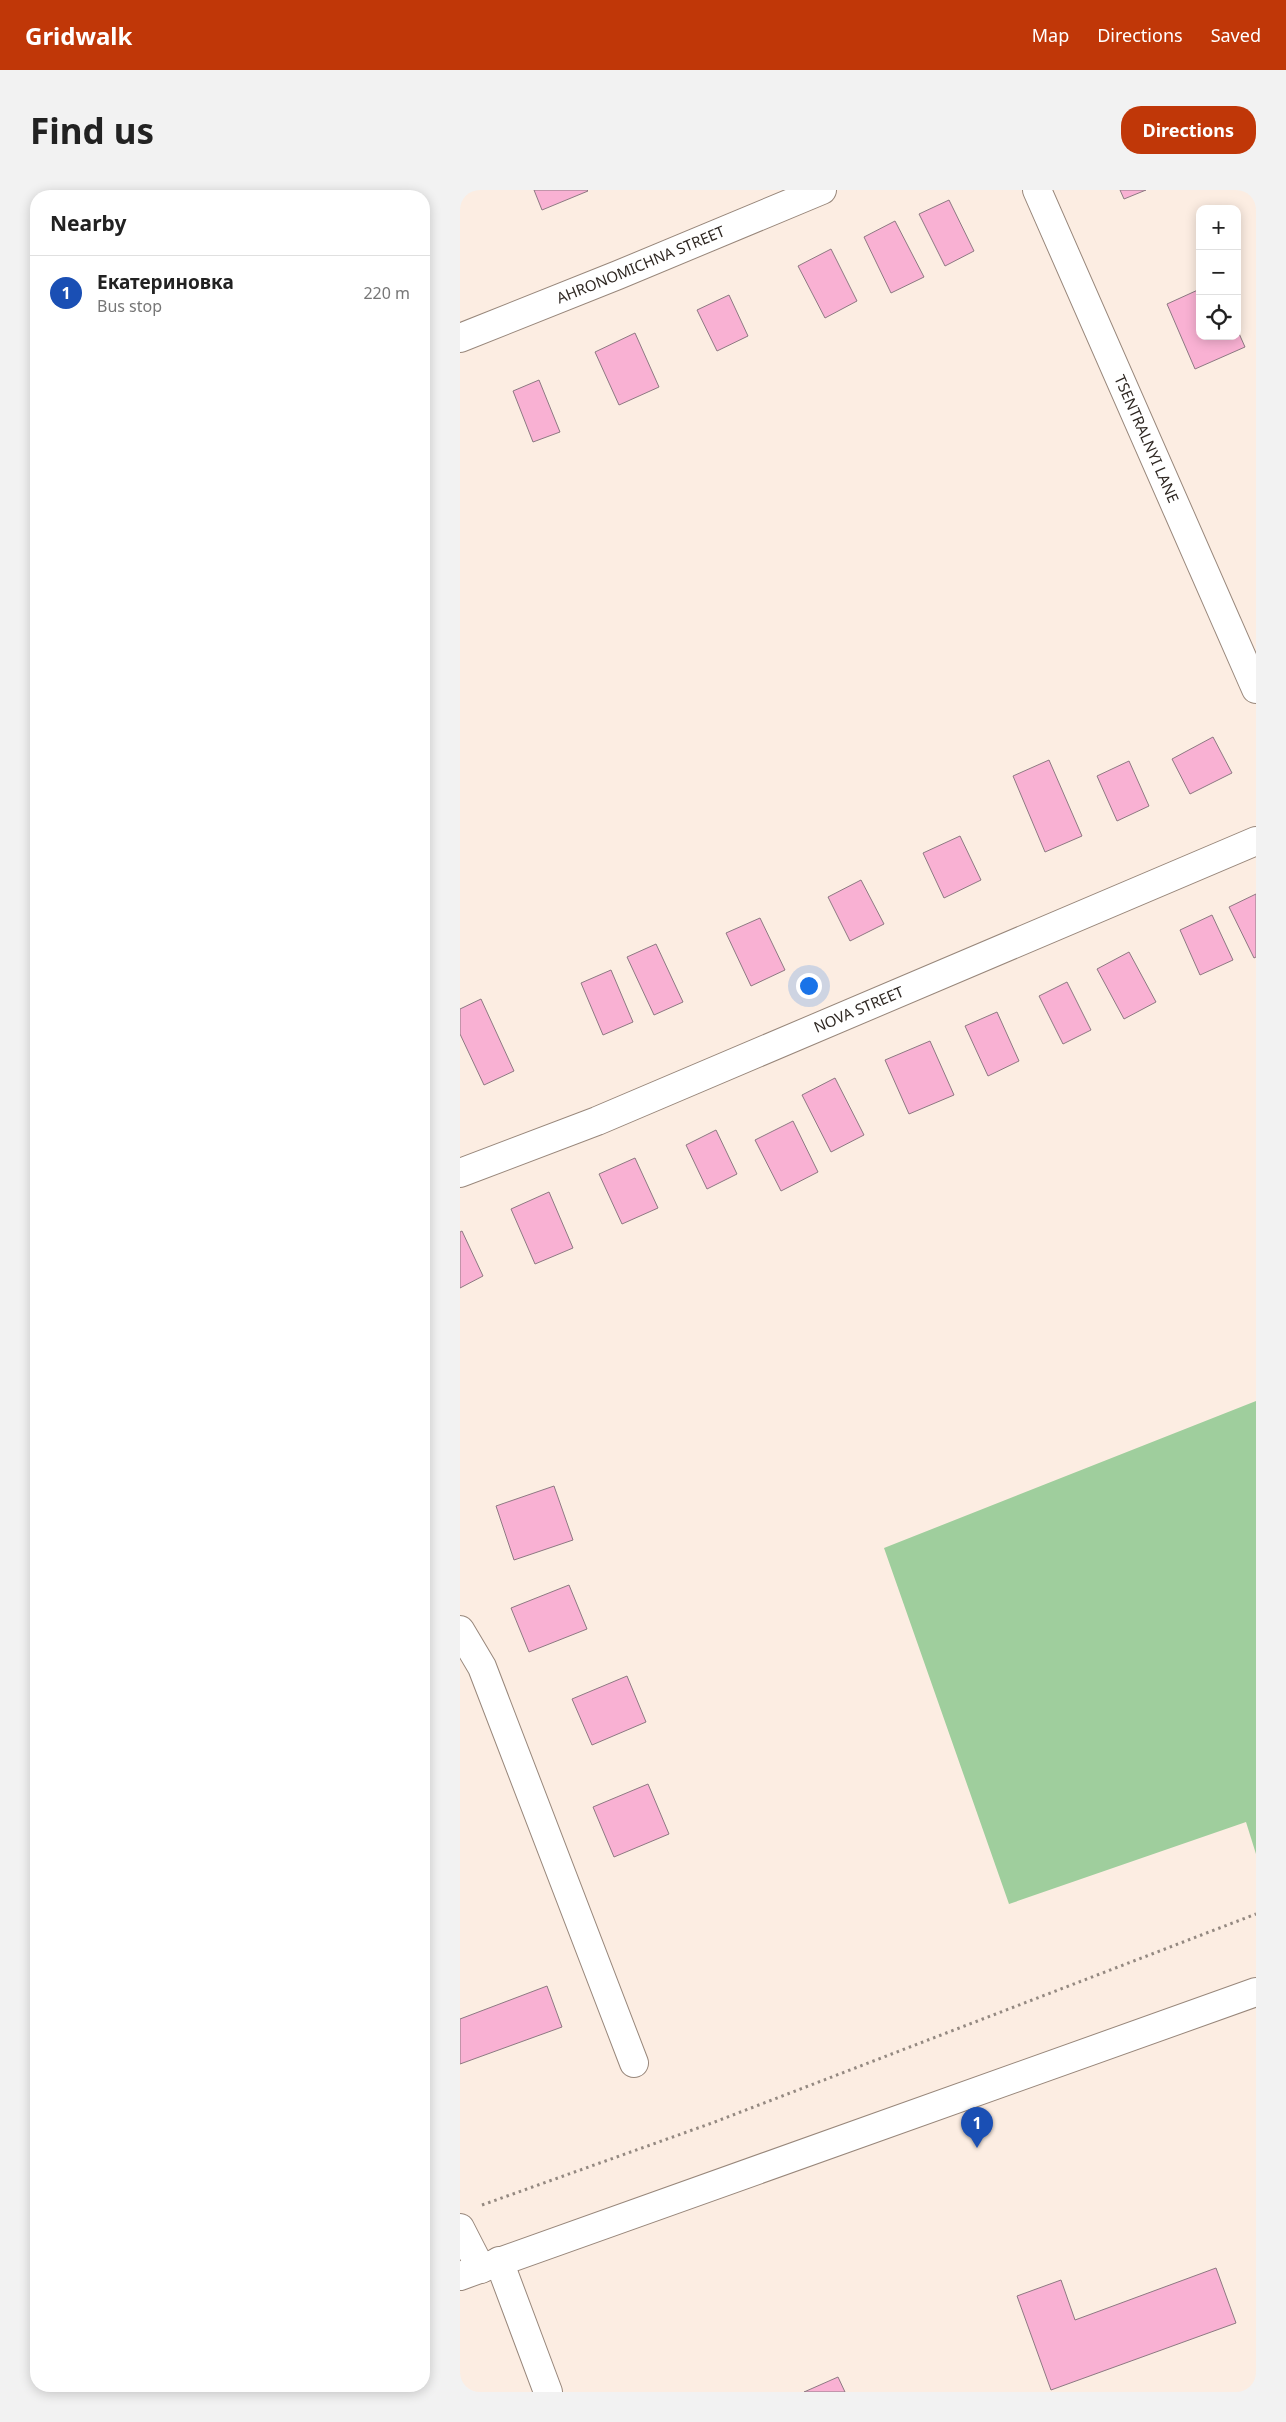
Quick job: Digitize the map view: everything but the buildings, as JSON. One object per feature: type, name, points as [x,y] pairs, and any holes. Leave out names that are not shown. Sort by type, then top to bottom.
[{"type":"street","name":"AHRONOMICHNA STREET","points":[[460,338],[618,276],[822,190]]},
{"type":"street","name":"TSENTRALNYI LANE","points":[[1037,190],[1256,689]]},
{"type":"street","name":"NOVA STREET","points":[[460,1173],[597,1121],[1256,841]]},
{"type":"street","points":[[460,1630],[482,1667],[634,2063]]},
{"type":"street","points":[[480,2269],[1256,1992]]},
{"type":"street","points":[[460,2228],[480,2269],[548,2392]]},
{"type":"path","points":[[479,2206],[712,2123],[1256,1914]]},
{"type":"green space","points":[[1256,1401],[1256,1854],[1246,1822],[1009,1904],[884,1548]]},
{"type":"place","name":"Екатериновка","points":[[977,2148]]}]
